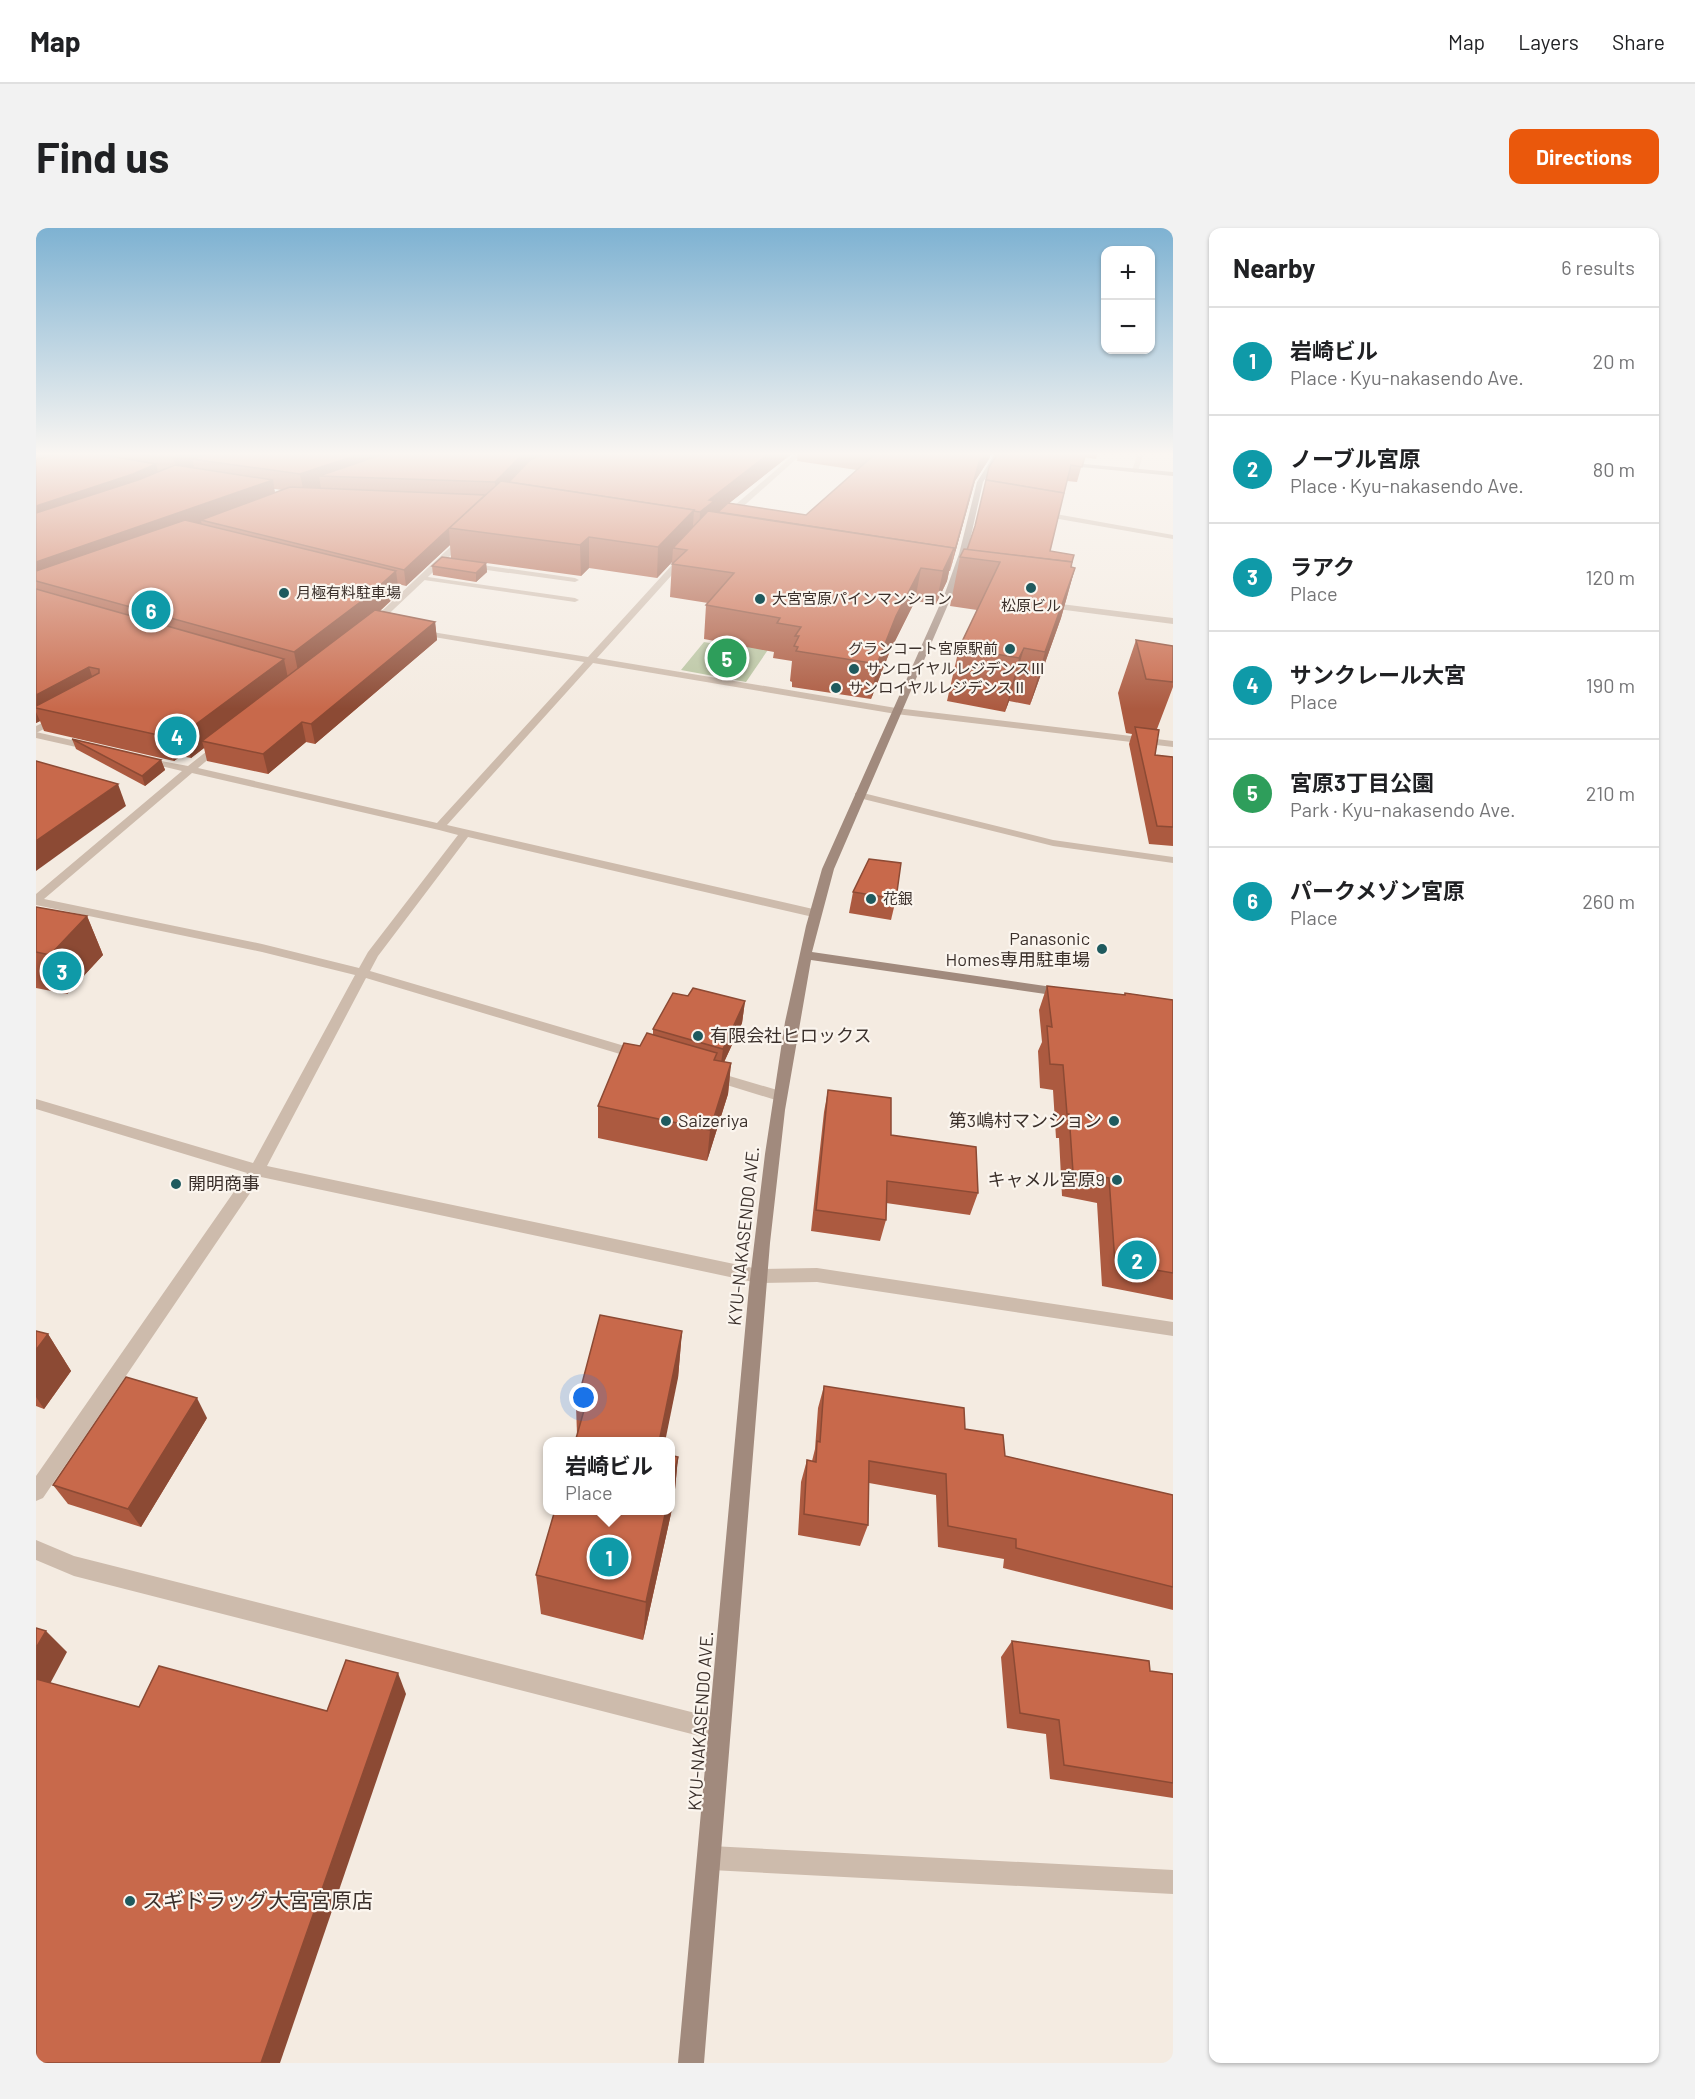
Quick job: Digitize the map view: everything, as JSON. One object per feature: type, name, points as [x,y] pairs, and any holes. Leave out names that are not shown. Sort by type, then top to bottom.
[{"type":"main road","name":"KYU-NAKASENDO AVE.","points":[[691,2063],[711,1858],[719,1730],[758,1276],[779,1096],[804,955],[813,913],[859,795],[896,711],[955,594],[949,576],[965,538]]},
{"type":"main road","points":[[804,955],[1081,995]]},
{"type":"street","points":[[386,626],[371,627],[467,538]]},
{"type":"street","points":[[439,827],[694,546]]},
{"type":"street","points":[[442,561],[575,580]]},
{"type":"street","points":[[424,578],[575,600]]},
{"type":"street","points":[[397,589],[409,592]]},
{"type":"street","points":[[1031,603],[1173,621]]},
{"type":"street","points":[[409,629],[896,711],[1173,744]]},
{"type":"street","points":[[36,730],[73,710]]},
{"type":"street","points":[[36,735],[105,751]]},
{"type":"street","points":[[36,901],[187,769],[230,735]]},
{"type":"street","points":[[129,756],[813,913]]},
{"type":"street","points":[[859,795],[1053,843],[1173,860]]},
{"type":"street","points":[[36,1492],[257,1170],[372,956],[465,833]]},
{"type":"street","points":[[36,901],[262,948],[364,973],[656,1059]]},
{"type":"street","points":[[700,1073],[779,1096]]},
{"type":"street","points":[[36,1104],[257,1170],[758,1276],[817,1275],[1173,1329]]},
{"type":"street","points":[[36,1550],[74,1566],[719,1730]]},
{"type":"street","points":[[711,1858],[1173,1882]]},
{"type":"green space","points":[[730,634],[774,641],[746,682],[681,670],[704,642],[721,645]]},
{"type":"building","points":[[36,538],[106,538],[36,562]]},
{"type":"building","points":[[133,538],[258,538],[396,571],[367,597],[294,652],[36,581],[36,571]]},
{"type":"building","points":[[273,538],[439,538],[404,570]]},
{"type":"building","points":[[523,538],[588,538],[580,545]]},
{"type":"building","points":[[593,538],[667,538],[658,547]]},
{"type":"building","points":[[683,538],[885,538],[954,548],[943,571],[921,568],[896,616],[877,664],[796,651],[798,647],[794,646],[799,636],[795,636],[801,627],[777,623],[780,618],[706,605],[734,573],[672,564],[687,550],[673,548]]},
{"type":"building","points":[[886,538],[958,538],[955,550],[953,550],[954,548]]},
{"type":"building","points":[[971,538],[1053,538],[1050,551],[1074,555],[1072,562],[967,550]]},
{"type":"building","points":[[964,549],[1072,562],[1071,567],[1075,568],[1045,652],[1024,648],[1019,658],[959,648],[1000,562],[960,557]]},
{"type":"building","points":[[442,557],[486,563],[476,573],[432,566]]},
{"type":"building","points":[[36,589],[284,659],[184,733],[174,731],[167,737],[36,708],[99,673],[99,669],[89,667],[36,695]]},
{"type":"building","points":[[375,610],[435,622],[311,724],[302,722],[263,754],[202,741]]},
{"type":"building","points":[[1136,640],[1173,646],[1173,682],[1146,679]]},
{"type":"building","points":[[1135,727],[1159,730],[1155,755],[1173,757],[1173,827],[1157,826]]},
{"type":"building","points":[[72,739],[161,760],[142,776]]},
{"type":"building","points":[[36,761],[118,784],[36,841]]},
{"type":"building","points":[[869,859],[901,863],[896,899],[853,892]]},
{"type":"building","points":[[36,907],[87,916],[50,955],[36,952]]},
{"type":"building","points":[[1047,986],[1173,1000],[1173,1273],[1115,1263],[1109,1178],[1073,1172],[1063,1065],[1050,1064],[1047,1026],[1052,1027]]},
{"type":"building","points":[[693,988],[745,1001],[723,1049],[653,1029],[673,993],[688,996]]},
{"type":"building","points":[[647,1033],[717,1053],[714,1060],[731,1063],[710,1130],[598,1106],[624,1043],[640,1046]]},
{"type":"building","points":[[828,1090],[891,1098],[891,1135],[976,1147],[978,1193],[887,1181],[886,1220],[816,1210]]},
{"type":"building","points":[[600,1315],[682,1331],[660,1437],[576,1437],[585,1407],[576,1406]]},
{"type":"building","points":[[36,1331],[48,1334],[36,1350]]},
{"type":"building","points":[[126,1377],[197,1398],[128,1509],[53,1485]]},
{"type":"building","points":[[824,1386],[964,1408],[965,1429],[1003,1435],[1005,1456],[1173,1495],[1173,1587],[1016,1548],[1016,1539],[948,1526],[946,1474],[869,1461],[868,1525],[804,1514],[807,1460],[816,1462],[817,1441],[820,1442]]},
{"type":"building","points":[[554,1515],[665,1515],[646,1602],[536,1575]]},
{"type":"building","points":[[36,1628],[46,1631],[36,1648]]},
{"type":"building","points":[[1012,1641],[1149,1661],[1150,1671],[1173,1674],[1173,1783],[1064,1765],[1059,1720],[1020,1713]]},
{"type":"building","points":[[346,1660],[398,1673],[261,2063],[36,2063],[36,1679],[139,1707],[159,1666],[327,1711]]},
{"type":"place","name":"松原ビル","points":[[1031,588]]},
{"type":"place","name":"月極有料駐車場","points":[[284,593]]},
{"type":"place","name":"大宮宮原パインマンション","points":[[760,599]]},
{"type":"place","name":"パークメゾン宮原","points":[[151,610]]},
{"type":"place","name":"グランコート宮原駅前","points":[[1010,649]]},
{"type":"place","name":"宮原3丁目公園","points":[[727,658]]},
{"type":"place","name":"サンロイヤルレジデンスⅢ","points":[[854,669]]},
{"type":"place","name":"サンロイヤルレジデンスⅡ","points":[[836,688]]},
{"type":"place","name":"サンクレール大宮","points":[[177,736]]},
{"type":"place","name":"花銀","points":[[871,899]]},
{"type":"place","name":"Panasonic Homes専用駐車場","points":[[1102,949]]},
{"type":"place","name":"ラアク","points":[[62,971]]},
{"type":"place","name":"有限会社ヒロックス","points":[[698,1036]]},
{"type":"place","name":"Saizeriya","points":[[666,1121]]},
{"type":"place","name":"第3嶋村マンション","points":[[1114,1121]]},
{"type":"place","name":"キャメル宮原9","points":[[1117,1180]]},
{"type":"place","name":"開明商事","points":[[176,1184]]},
{"type":"place","name":"ノーブル宮原","points":[[1137,1260]]},
{"type":"place","name":"岩崎ビル","points":[[609,1557]]},
{"type":"place","name":"スギドラッグ大宮宮原店","points":[[130,1901]]}]
